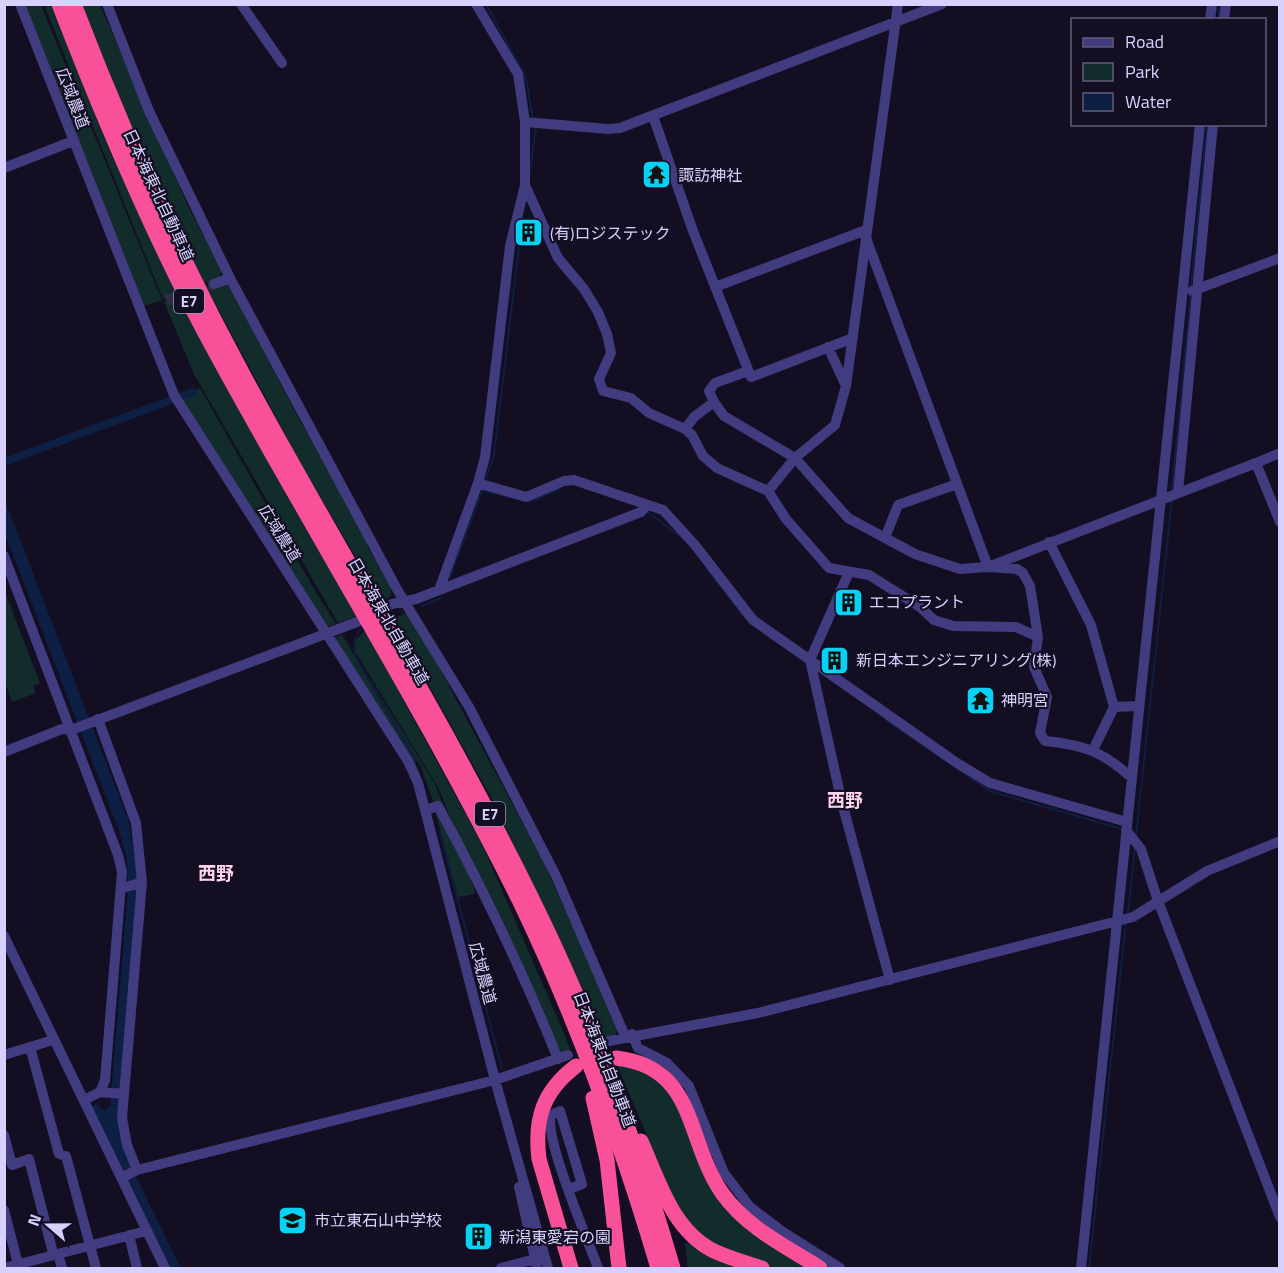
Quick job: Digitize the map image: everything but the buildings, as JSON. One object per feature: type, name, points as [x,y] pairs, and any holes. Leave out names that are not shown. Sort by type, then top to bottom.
[{"type":"highway","name":"日本海東北自動車道","points":[[59,4],[118,150],[177,277],[274,458],[353,581]]},
{"type":"highway","name":"日本海東北自動車道","points":[[74,4],[131,147],[243,375],[353,581],[506,845],[575,993],[624,1117],[673,1269]]},
{"type":"highway","name":"日本海東北自動車道","points":[[388,642],[519,902],[564,1001],[611,1122],[658,1269]]},
{"type":"highway","points":[[519,902],[591,1094],[607,1160],[619,1269]]},
{"type":"highway","points":[[575,993],[672,1210],[695,1238],[712,1250],[762,1269]]},
{"type":"highway","points":[[616,1058],[648,1065],[671,1083],[688,1113],[712,1175],[735,1209],[769,1237],[819,1269]]},
{"type":"highway","points":[[567,1060],[545,1099],[537,1122],[537,1142],[538,1159],[571,1269]]},
{"type":"street","name":"広域農道","points":[[20,4],[174,395],[324,633],[408,761],[418,783],[539,1261],[548,1269]]},
{"type":"street","points":[[107,4],[149,111],[230,278],[405,601],[469,707],[556,876],[628,1035],[638,1048],[667,1063],[689,1086],[724,1173],[743,1199],[764,1219],[840,1269]]},
{"type":"street","points":[[241,4],[282,63]]},
{"type":"street","points":[[439,590],[478,483],[485,457],[510,246],[525,185],[525,122],[518,74],[476,4]]},
{"type":"street","points":[[768,491],[795,458],[835,425],[846,386],[898,4]]},
{"type":"street","points":[[525,122],[620,128],[942,4]]},
{"type":"street","points":[[653,116],[715,287],[751,377],[853,338]]},
{"type":"street","points":[[1081,1269],[1200,126]]},
{"type":"street","points":[[1178,492],[1213,126]]},
{"type":"street","points":[[4,168],[74,141]]},
{"type":"street","points":[[525,185],[558,258],[584,289],[598,312],[607,334],[611,353],[599,379],[603,391],[631,398],[649,413],[685,429],[692,435],[703,456],[717,468],[768,491],[786,519],[829,568],[869,575],[920,608],[934,620],[952,626],[1016,627],[1038,637]]},
{"type":"street","points":[[715,287],[866,234]]},
{"type":"street","points":[[866,234],[988,567]]},
{"type":"street","points":[[1182,297],[1196,289],[1280,258]]},
{"type":"street","points":[[214,284],[230,278]]},
{"type":"street","points":[[828,347],[846,386]]},
{"type":"street","points":[[748,371],[714,383],[709,391],[714,402],[724,416],[795,458],[848,518],[915,555],[960,569],[988,567],[1017,569],[1023,573],[1030,586],[1038,637],[1034,667],[1047,697],[1040,733],[1045,741],[1081,745],[1093,750],[1113,760],[1132,778]]},
{"type":"street","points":[[685,429],[694,417],[714,402]]},
{"type":"street","points":[[988,567],[1280,453]]},
{"type":"street","points":[[1256,462],[1280,522]]},
{"type":"street","points":[[478,483],[526,497],[564,481],[574,480],[663,510],[695,545],[753,620],[990,783],[1126,826],[1141,849],[1158,901],[1280,1216]]},
{"type":"street","points":[[885,538],[898,505],[957,484]]},
{"type":"street","points":[[4,752],[62,729],[73,729],[439,590],[641,512],[647,505]]},
{"type":"street","points":[[1049,542],[1091,625],[1114,707],[1093,750]]},
{"type":"street","points":[[6,557],[73,729],[122,872],[116,987],[104,1092]]},
{"type":"street","points":[[849,572],[810,660],[842,803],[890,980]]},
{"type":"street","points":[[1114,707],[1139,706]]},
{"type":"street","points":[[96,720],[136,823],[139,840],[142,882],[122,1094],[123,1128],[129,1174],[146,1231],[165,1269]]},
{"type":"street","points":[[129,1174],[567,1060],[485,892],[438,806],[424,810]]},
{"type":"street","points":[[609,1041],[628,1035],[732,1019],[890,980],[1023,943],[1133,917],[1207,870],[1280,841]]},
{"type":"street","points":[[126,887],[140,883]]},
{"type":"street","points":[[4,936],[8,952],[84,1100],[129,1174]]},
{"type":"street","points":[[116,987],[132,983]]},
{"type":"street","points":[[4,1055],[53,1040]]},
{"type":"street","points":[[30,1047],[59,1154],[66,1156],[96,1269]]},
{"type":"street","points":[[84,1100],[104,1092],[122,1094]]},
{"type":"street","points":[[569,1189],[582,1184],[560,1111],[551,1115],[550,1129],[569,1189],[598,1269]]},
{"type":"street","points":[[4,1135],[12,1164],[29,1159],[62,1269]]},
{"type":"street","points":[[4,1210],[21,1265]]},
{"type":"street","points":[[4,1268],[146,1231]]},
{"type":"street","points":[[129,1236],[137,1269]]},
{"type":"street","points":[[501,1269],[539,1261]]},
{"type":"green space","points":[[25,5],[41,5],[162,300],[144,306]]},
{"type":"green space","points":[[44,5],[51,5],[107,145],[177,293],[163,299]]},
{"type":"green space","points":[[81,5],[100,5],[187,204],[222,270],[220,276],[204,283],[146,162]]},
{"type":"green space","points":[[213,283],[224,283],[231,289],[299,419],[367,539],[367,546],[391,586],[391,596],[382,602],[300,462],[208,290],[206,286]]},
{"type":"green space","points":[[179,297],[293,507],[357,616],[338,623],[194,374],[164,302]]},
{"type":"green space","points":[[200,388],[336,624],[328,626],[181,399]]},
{"type":"green space","points":[[5,592],[40,683],[33,686],[36,693],[12,702],[5,682]]},
{"type":"green space","points":[[409,612],[542,859],[618,1028],[615,1036],[605,1037],[493,801],[392,619]]},
{"type":"green space","points":[[365,630],[482,844],[570,1050],[561,1053],[439,789],[356,653],[356,640]]},
{"type":"green space","points":[[342,634],[414,759],[421,779],[335,638]]},
{"type":"green space","points":[[358,660],[435,784],[449,820],[434,804],[421,767]]},
{"type":"green space","points":[[435,810],[471,878],[475,894],[458,897]]},
{"type":"green space","points":[[617,1065],[631,1065],[663,1083],[680,1109],[718,1197],[812,1268],[772,1268],[715,1247],[692,1231],[677,1207]]},
{"type":"green space","points":[[693,1240],[744,1268],[688,1268],[685,1244]]},
{"type":"water","points":[[4,498],[129,822],[139,888],[119,1112],[135,1175],[181,1268],[170,1268],[92,1106],[96,1104],[105,1111],[110,1106],[128,891],[127,861],[121,836],[5,534]]},
{"type":"waterway","points":[[486,4],[526,78],[533,120]]},
{"type":"waterway","points":[[1218,18],[1220,4]]},
{"type":"waterway","points":[[1191,287],[1207,126]]},
{"type":"waterway","points":[[530,173],[536,128]]},
{"type":"waterway","points":[[485,481],[494,455],[523,214]]},
{"type":"waterway","points":[[1172,490],[1191,293]]},
{"type":"waterway","points":[[4,462],[193,392]]},
{"type":"waterway","points":[[450,577],[483,489]]},
{"type":"waterway","points":[[526,501],[535,500],[559,489]]},
{"type":"waterway","points":[[482,490],[509,497]]},
{"type":"waterway","points":[[1136,836],[1172,499]]},
{"type":"waterway","points":[[646,511],[680,536]]},
{"type":"waterway","points":[[707,569],[745,618]]},
{"type":"waterway","points":[[422,606],[441,598]]},
{"type":"waterway","points":[[361,629],[355,639],[355,657],[416,760]]},
{"type":"waterway","points":[[886,720],[990,791],[1122,829]]},
{"type":"waterway","points":[[440,831],[502,1069]]},
{"type":"waterway","points":[[1128,914],[1135,848]]},
{"type":"waterway","points":[[1089,1268],[1126,922]]},
{"type":"tunnel","points":[[166,300],[214,284]]},
{"type":"place","name":"諏訪神社","points":[[657,175]]},
{"type":"place","name":"(有)ロジステック","points":[[529,233]]},
{"type":"place","name":"エコプラント","points":[[848,602]]},
{"type":"place","name":"新日本エンジニアリング(株)","points":[[835,660]]},
{"type":"place","name":"神明宮","points":[[980,700]]},
{"type":"place","name":"市立東石山中学校","points":[[293,1220]]},
{"type":"place","name":"新潟東愛宕の園","points":[[478,1237]]},
{"type":"district","name":"西野","points":[[845,800]]},
{"type":"district","name":"西野","points":[[216,873]]}]
